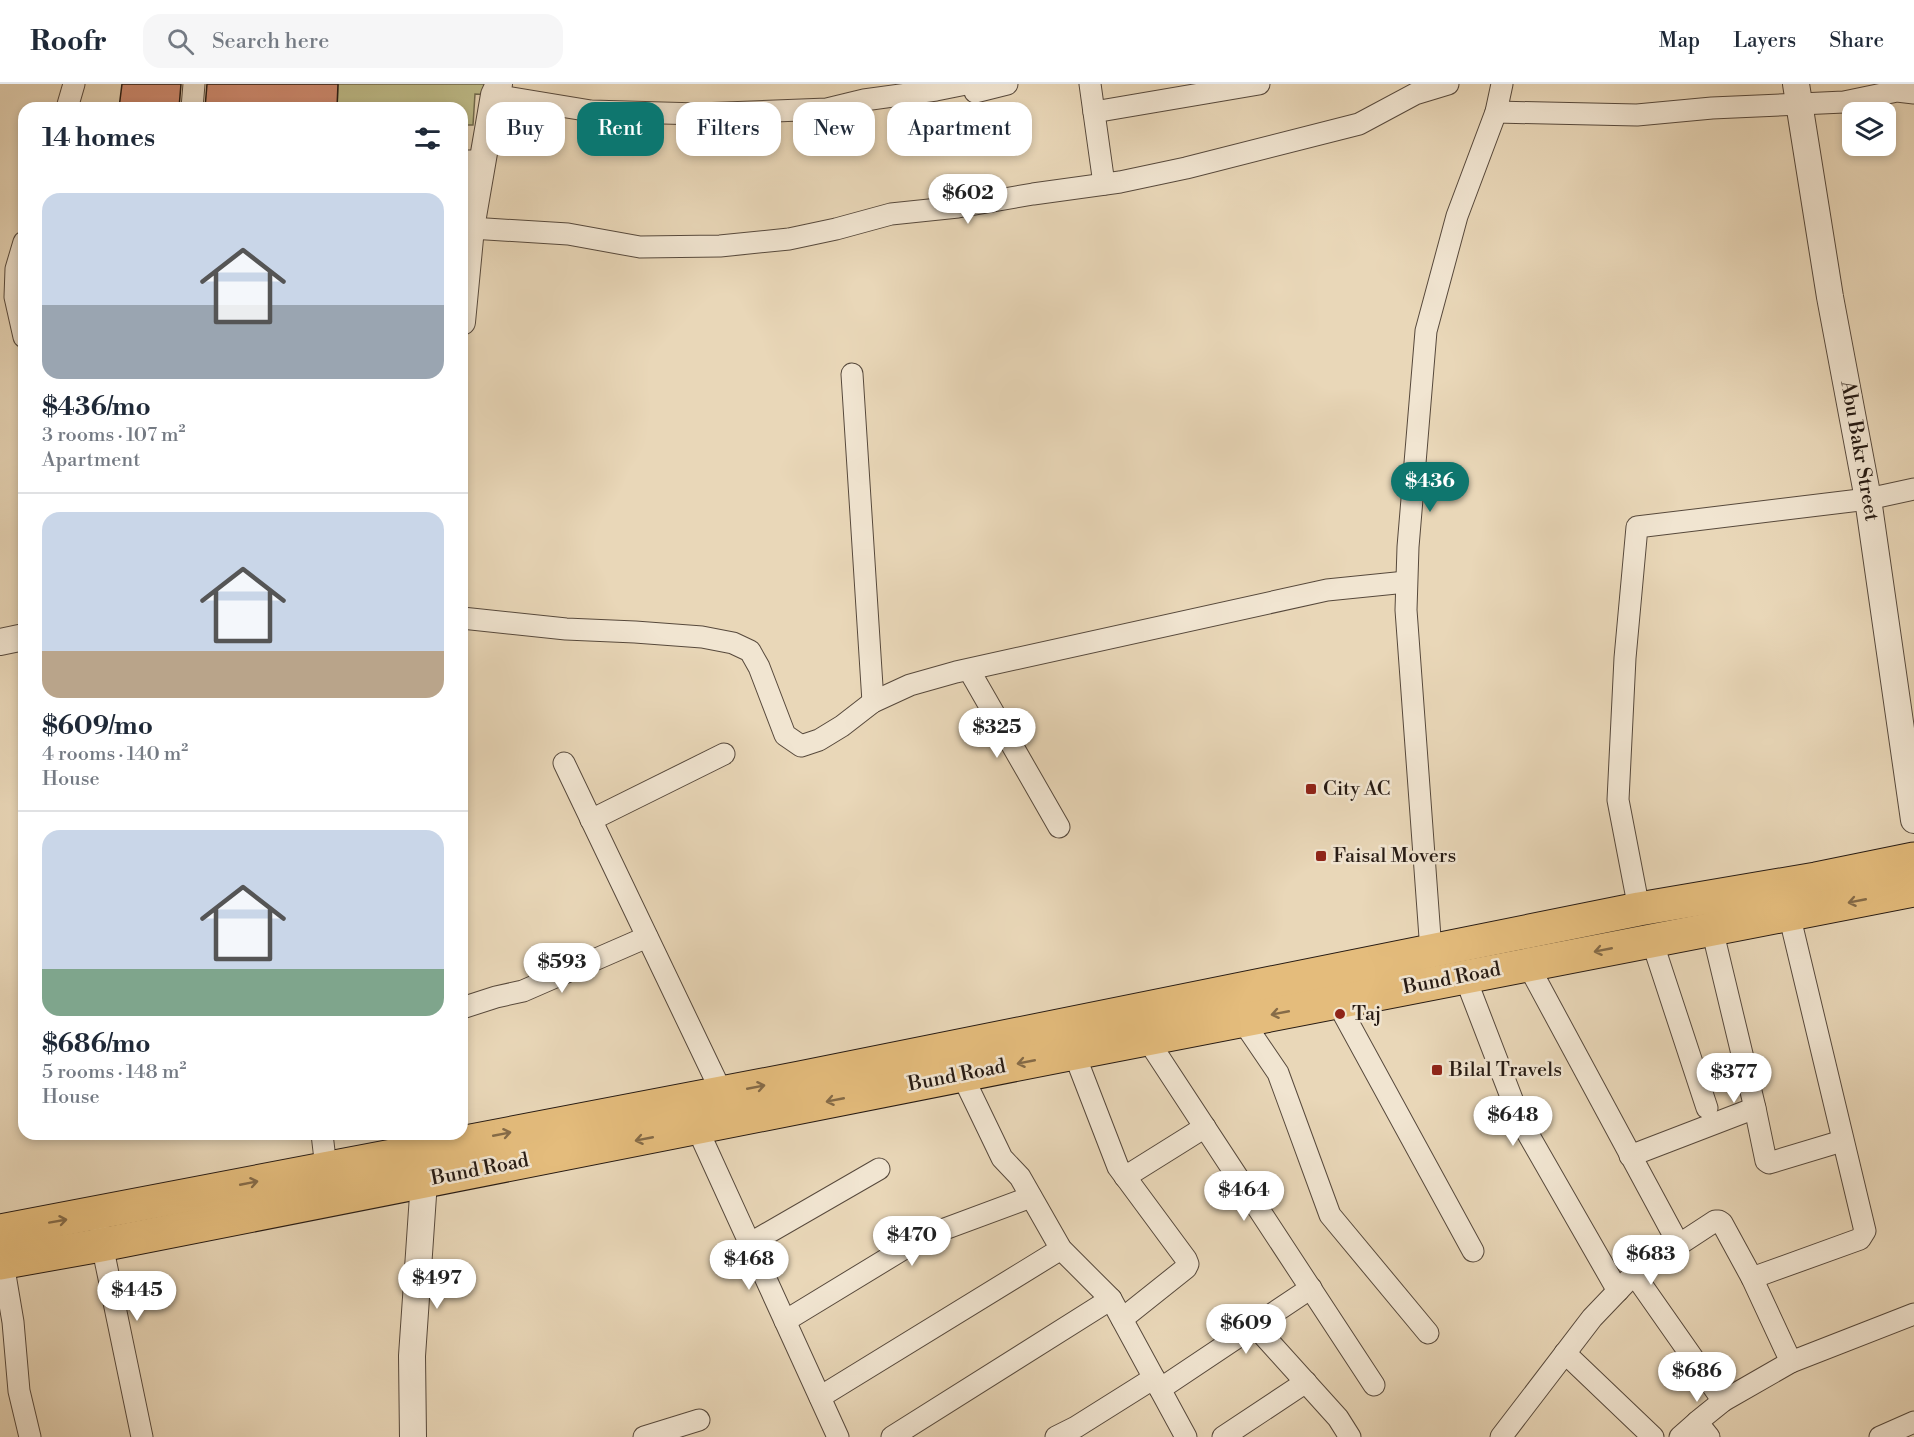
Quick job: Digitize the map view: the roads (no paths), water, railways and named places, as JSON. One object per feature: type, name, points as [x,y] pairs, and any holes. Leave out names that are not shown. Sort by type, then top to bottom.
[{"type":"main road","name":"Bund Road","points":[[468,1134],[722,1093],[1640,909],[1816,879],[1914,859]]},
{"type":"main road","name":"Bund Road","points":[[99,1230],[424,1181],[1914,890]]},
{"type":"main road","name":"Bund Road","points":[[1,1252],[99,1230],[428,1141]]},
{"type":"street","points":[[69,102],[74,84]]},
{"type":"street","points":[[192,102],[194,84]]},
{"type":"street","points":[[468,259],[472,161],[496,89],[591,111],[699,114],[827,109],[862,92],[936,90],[966,84]]},
{"type":"street","points":[[973,84],[975,92],[1007,84]]},
{"type":"street","points":[[1090,84],[1104,184]]},
{"type":"street","points":[[1094,112],[1259,84]]},
{"type":"street","points":[[471,228],[568,234],[640,247],[720,246],[789,238],[836,229],[891,214],[958,207],[1104,184],[1186,168],[1359,124],[1415,94],[1448,84]]},
{"type":"street","points":[[1431,951],[1406,610],[1409,536],[1426,331],[1457,216],[1496,112],[1502,84]]},
{"type":"street","points":[[1496,112],[1637,116],[1712,108],[1798,94],[1844,102],[1892,88],[1914,93]]},
{"type":"street","name":"Abu Bakr Street","points":[[1798,94],[1830,297],[1868,499],[1914,820]]},
{"type":"street","points":[[18,262],[15,297],[18,309]]},
{"type":"street","points":[[852,374],[873,702]]},
{"type":"street","points":[[1640,909],[1618,800],[1625,658],[1637,526],[1868,499],[1914,489]]},
{"type":"street","points":[[468,619],[566,629],[702,637],[733,643],[750,651],[759,667],[785,735],[801,746],[819,740],[873,702],[910,685],[1328,590],[1406,582]]},
{"type":"street","points":[[0,642],[18,638]]},
{"type":"street","points":[[969,670],[1059,827]]},
{"type":"street","points":[[591,820],[724,754]]},
{"type":"street","points":[[564,763],[722,1093]]},
{"type":"street","points":[[1752,1278],[1860,1239],[1865,1231],[1789,914]]},
{"type":"street","points":[[1712,929],[1755,1108],[1764,1156],[1769,1163],[1842,1141]]},
{"type":"street","points":[[468,1006],[523,991],[647,937]]},
{"type":"street","points":[[1652,941],[1707,1108]]},
{"type":"street","points":[[1528,965],[1679,1245]]},
{"type":"street","points":[[1465,977],[1520,1120],[1618,1291]]},
{"type":"street","points":[[1337,1002],[1473,1251]]},
{"type":"street","points":[[1242,1020],[1278,1073],[1330,1215],[1428,1333]]},
{"type":"street","points":[[1147,1039],[1374,1385]]},
{"type":"street","points":[[1074,1053],[1118,1167],[1188,1264],[1122,1319]]},
{"type":"street","points":[[962,1075],[1002,1158],[1020,1177],[1061,1249],[1111,1299],[1157,1384],[1180,1435]]},
{"type":"street","points":[[1630,1156],[1755,1108]]},
{"type":"street","points":[[1125,1177],[1205,1127]]},
{"type":"street","points":[[697,1128],[820,1397],[832,1435]]},
{"type":"street","points":[[323,1140],[326,1168]]},
{"type":"street","points":[[749,1244],[879,1169]]},
{"type":"street","points":[[413,1437],[412,1356],[424,1181]]},
{"type":"street","points":[[785,1321],[923,1237],[1031,1197]]},
{"type":"street","points":[[1501,1437],[1592,1318],[1634,1274],[1715,1221],[1722,1223],[1752,1278],[1791,1362]]},
{"type":"street","points":[[99,1230],[142,1437]]},
{"type":"street","points":[[820,1397],[1061,1249]]},
{"type":"street","points":[[1,1252],[13,1322],[8,1351],[30,1437]]},
{"type":"street","points":[[1634,1274],[1723,1401]]},
{"type":"street","points":[[1056,1437],[1157,1384],[1255,1326],[1311,1288]]},
{"type":"street","points":[[892,1437],[1111,1299]]},
{"type":"street","points":[[1680,1437],[1703,1430],[1723,1401],[1791,1362],[1914,1314]]},
{"type":"street","points":[[1255,1326],[1338,1418],[1350,1437]]},
{"type":"street","points":[[1565,1353],[1653,1437]]},
{"type":"street","points":[[1223,1437],[1306,1382]]},
{"type":"street","points":[[644,1437],[699,1420]]},
{"type":"street","points":[[1880,1437],[1914,1422]]},
{"type":"place","name":"City AC","points":[[1311,789]]},
{"type":"place","name":"Faisal Movers","points":[[1321,856]]},
{"type":"place","name":"Taj","points":[[1340,1014]]},
{"type":"place","name":"Bilal Travels","points":[[1437,1070]]}]
